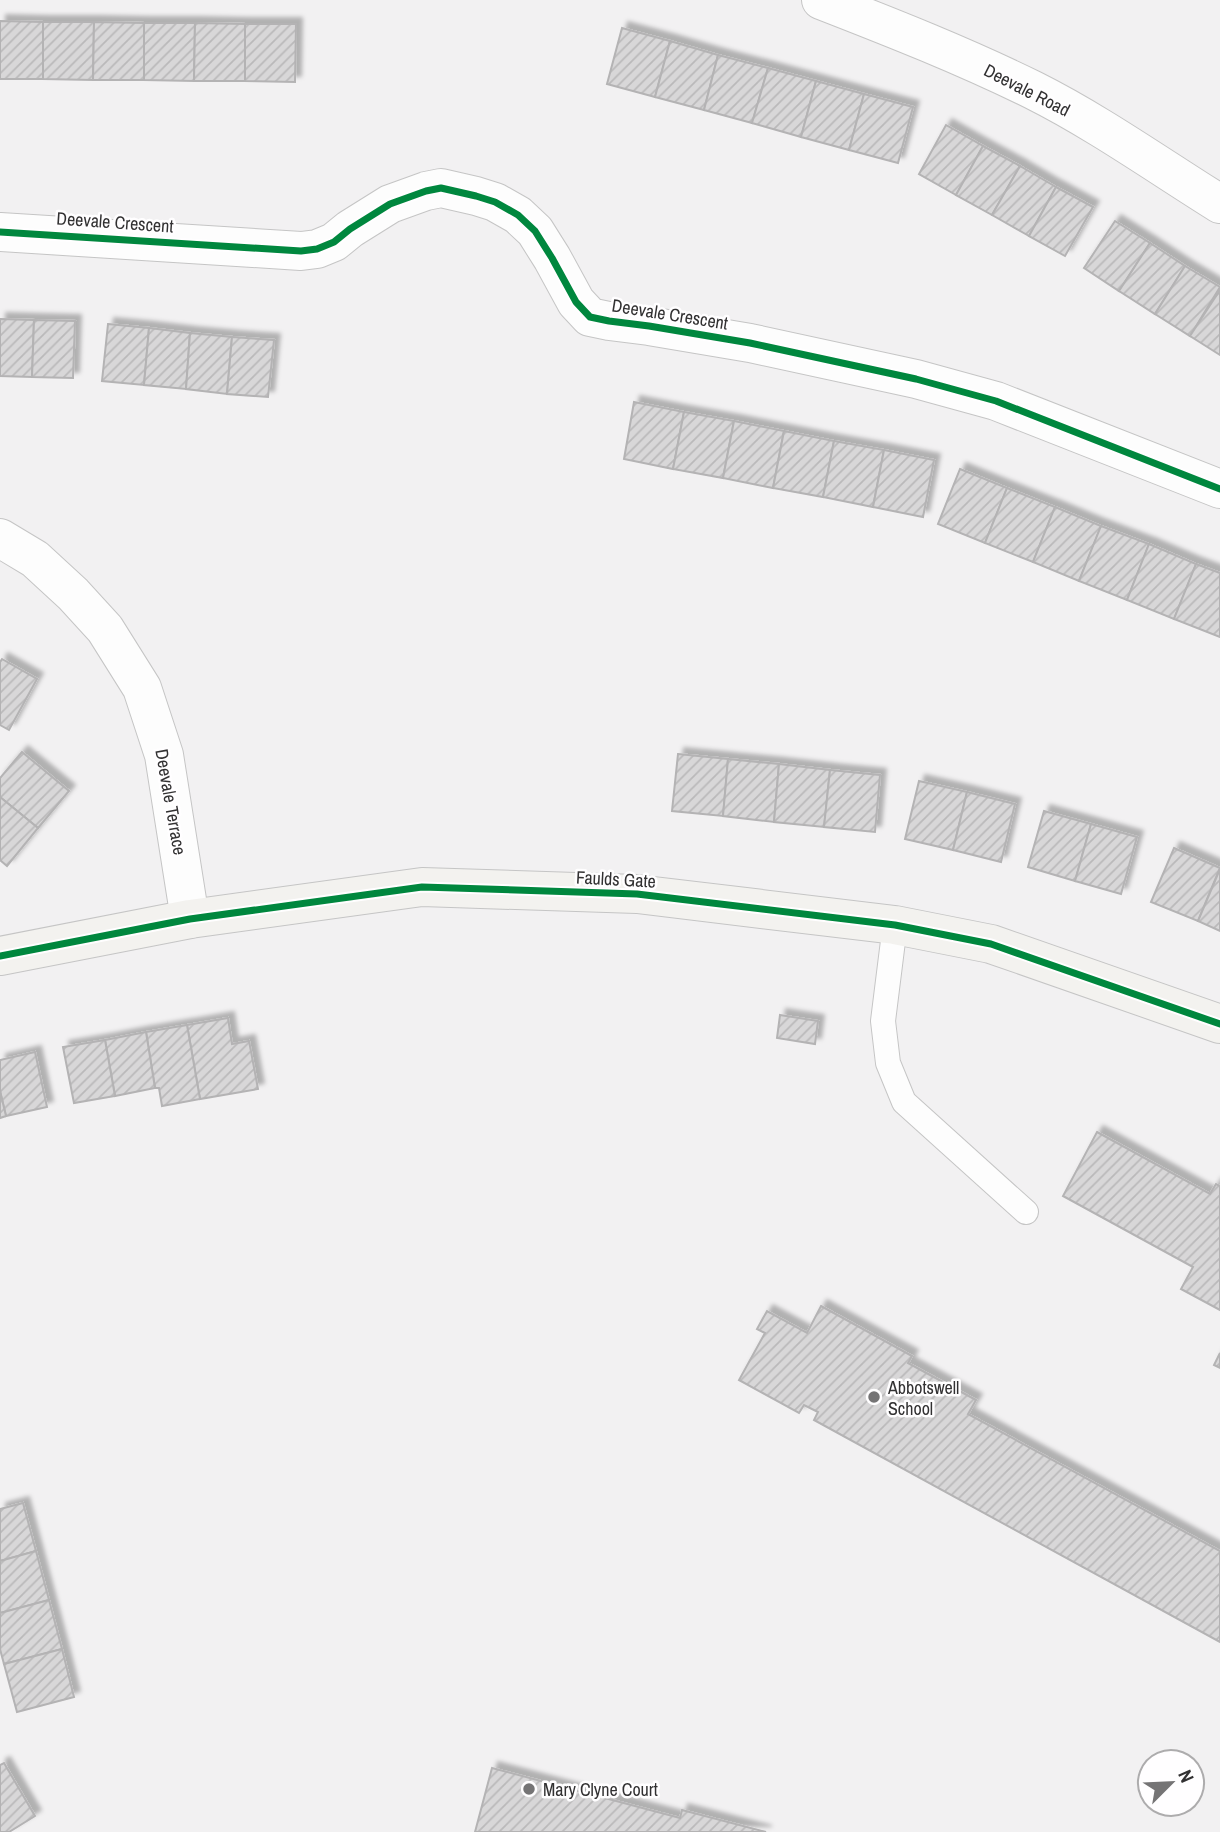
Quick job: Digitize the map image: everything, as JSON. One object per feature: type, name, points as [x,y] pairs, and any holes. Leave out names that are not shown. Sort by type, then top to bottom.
[{"type":"street","name":"Deevale Road","points":[[821,0],[925,40],[1035,91],[1220,204]]},
{"type":"street","name":"Deevale Crescent","points":[[0,232],[301,251],[317,249],[334,242],[390,204],[441,188],[495,202],[517,215],[535,231],[576,302],[590,317],[750,343],[916,379],[983,397],[1220,489]]},
{"type":"street","name":"Deevale Terrace","points":[[0,538],[35,559],[73,594],[105,629],[142,688],[164,755],[190,919]]},
{"type":"street","name":"Faulds Gate","points":[[0,956],[190,919],[422,887],[637,894],[895,925],[990,944],[1220,1024]]},
{"type":"lane","points":[[895,925],[883,1021],[888,1063],[904,1102],[1026,1212]]},
{"type":"building","points":[[0,21],[43,22],[43,79],[0,79]]},
{"type":"building","points":[[43,22],[94,22],[93,80],[43,79]]},
{"type":"building","points":[[94,22],[144,23],[144,80],[93,80]]},
{"type":"building","points":[[144,23],[195,23],[194,81],[144,80]]},
{"type":"building","points":[[195,23],[245,24],[245,81],[194,81]]},
{"type":"building","points":[[245,24],[296,24],[295,82],[245,81]]},
{"type":"building","points":[[622,28],[670,41],[655,97],[607,84]]},
{"type":"building","points":[[670,41],[718,55],[704,110],[655,97]]},
{"type":"building","points":[[718,55],[768,68],[752,123],[704,110]]},
{"type":"building","points":[[768,68],[816,81],[801,137],[752,123]]},
{"type":"building","points":[[816,81],[864,94],[849,150],[801,137]]},
{"type":"building","points":[[864,94],[913,107],[898,163],[849,150]]},
{"type":"building","points":[[946,125],[983,146],[956,195],[919,174]]},
{"type":"building","points":[[983,146],[1020,166],[992,215],[956,195]]},
{"type":"building","points":[[1020,166],[1056,187],[1029,236],[992,215]]},
{"type":"building","points":[[1056,187],[1093,207],[1065,256],[1029,236]]},
{"type":"building","points":[[1115,221],[1150,243],[1119,291],[1084,268]]},
{"type":"building","points":[[1150,243],[1185,266],[1155,314],[1119,291]]},
{"type":"building","points":[[1185,266],[1220,287],[1190,336],[1155,314]]},
{"type":"building","points":[[1220,290],[1220,355],[1190,336]]},
{"type":"building","points":[[0,319],[34,320],[32,377],[0,376]]},
{"type":"building","points":[[34,320],[75,321],[73,378],[32,377]]},
{"type":"building","points":[[108,324],[149,328],[144,385],[102,381]]},
{"type":"building","points":[[149,328],[190,333],[186,389],[144,385]]},
{"type":"building","points":[[190,333],[232,337],[227,394],[186,389]]},
{"type":"building","points":[[232,337],[274,340],[268,397],[227,394]]},
{"type":"building","points":[[634,402],[684,412],[673,469],[624,459]]},
{"type":"building","points":[[684,412],[734,421],[723,478],[673,469]]},
{"type":"building","points":[[734,421],[784,431],[773,488],[723,478]]},
{"type":"building","points":[[784,431],[834,441],[823,497],[773,488]]},
{"type":"building","points":[[834,441],[884,450],[873,507],[823,497]]},
{"type":"building","points":[[884,450],[934,460],[923,517],[873,507]]},
{"type":"building","points":[[960,469],[1007,488],[985,543],[938,524]]},
{"type":"building","points":[[1007,488],[1055,507],[1033,562],[985,543]]},
{"type":"building","points":[[1055,507],[1101,526],[1079,581],[1033,562]]},
{"type":"building","points":[[1101,526],[1149,544],[1127,600],[1079,581]]},
{"type":"building","points":[[1149,544],[1196,564],[1174,619],[1127,600]]},
{"type":"building","points":[[1196,564],[1220,573],[1220,637],[1174,619]]},
{"type":"building","points":[[2,659],[37,679],[9,730],[0,725]]},
{"type":"building","points":[[22,752],[69,791],[38,828],[0,797],[0,778]]},
{"type":"building","points":[[678,754],[728,759],[723,816],[672,811]]},
{"type":"building","points":[[728,759],[779,764],[774,822],[723,816]]},
{"type":"building","points":[[779,764],[830,770],[824,827],[774,822]]},
{"type":"building","points":[[830,770],[880,775],[875,832],[824,827]]},
{"type":"building","points":[[919,781],[967,792],[953,850],[905,839]]},
{"type":"building","points":[[967,792],[1015,804],[1001,862],[953,850]]},
{"type":"building","points":[[0,797],[38,828],[7,866],[0,860]]},
{"type":"building","points":[[1044,811],[1091,824],[1075,881],[1028,867]]},
{"type":"building","points":[[1091,824],[1137,837],[1121,894],[1075,881]]},
{"type":"building","points":[[1174,848],[1220,868],[1198,921],[1151,902]]},
{"type":"building","points":[[1220,869],[1220,931],[1198,921]]},
{"type":"building","points":[[780,1015],[818,1021],[815,1044],[777,1038]]},
{"type":"building","points":[[228,1018],[232,1044],[249,1041],[258,1089],[200,1099],[187,1025]]},
{"type":"building","points":[[187,1025],[200,1099],[162,1106],[159,1088],[155,1088],[146,1032]]},
{"type":"building","points":[[146,1032],[155,1088],[115,1096],[105,1040]]},
{"type":"building","points":[[105,1040],[115,1096],[74,1103],[63,1047]]},
{"type":"building","points":[[35,1052],[47,1107],[6,1116],[0,1091],[0,1060]]},
{"type":"building","points":[[0,1091],[6,1116],[0,1118]]},
{"type":"building","points":[[1097,1132],[1210,1194],[1216,1184],[1220,1186],[1220,1310],[1181,1289],[1193,1267],[1063,1196]]},
{"type":"building","points":[[821,1306],[912,1356],[908,1363],[976,1400],[968,1414],[1220,1551],[1220,1642],[814,1420],[818,1412],[804,1405],[799,1413],[739,1380],[765,1333],[757,1329],[767,1311],[807,1333]]},
{"type":"building","points":[[1220,1353],[1220,1368],[1214,1365]]},
{"type":"building","points":[[23,1503],[36,1551],[0,1561],[0,1509]]},
{"type":"building","points":[[36,1551],[49,1600],[0,1613],[0,1561]]},
{"type":"building","points":[[49,1600],[62,1649],[4,1664],[0,1649],[0,1613]]},
{"type":"building","points":[[62,1649],[74,1697],[17,1712],[4,1664]]},
{"type":"building","points":[[4,1763],[35,1816],[9,1832],[0,1832],[0,1765]]},
{"type":"building","name":"Mary Clyne Court","points":[[492,1768],[680,1818],[682,1810],[766,1832],[475,1832]]},
{"type":"cycle path","points":[[0,232],[301,251],[317,249],[334,242],[390,204],[441,188],[495,202],[518,215],[535,231],[576,302],[590,317],[750,343],[916,379],[996,401],[1220,489]]},
{"type":"cycle path","points":[[0,956],[190,919],[422,887],[637,894],[895,925],[991,944],[1220,1024]]},
{"type":"place","name":"Abbotswell School","points":[[874,1397]]},
{"type":"place","name":"Mary Clyne Court","points":[[529,1789]]}]
